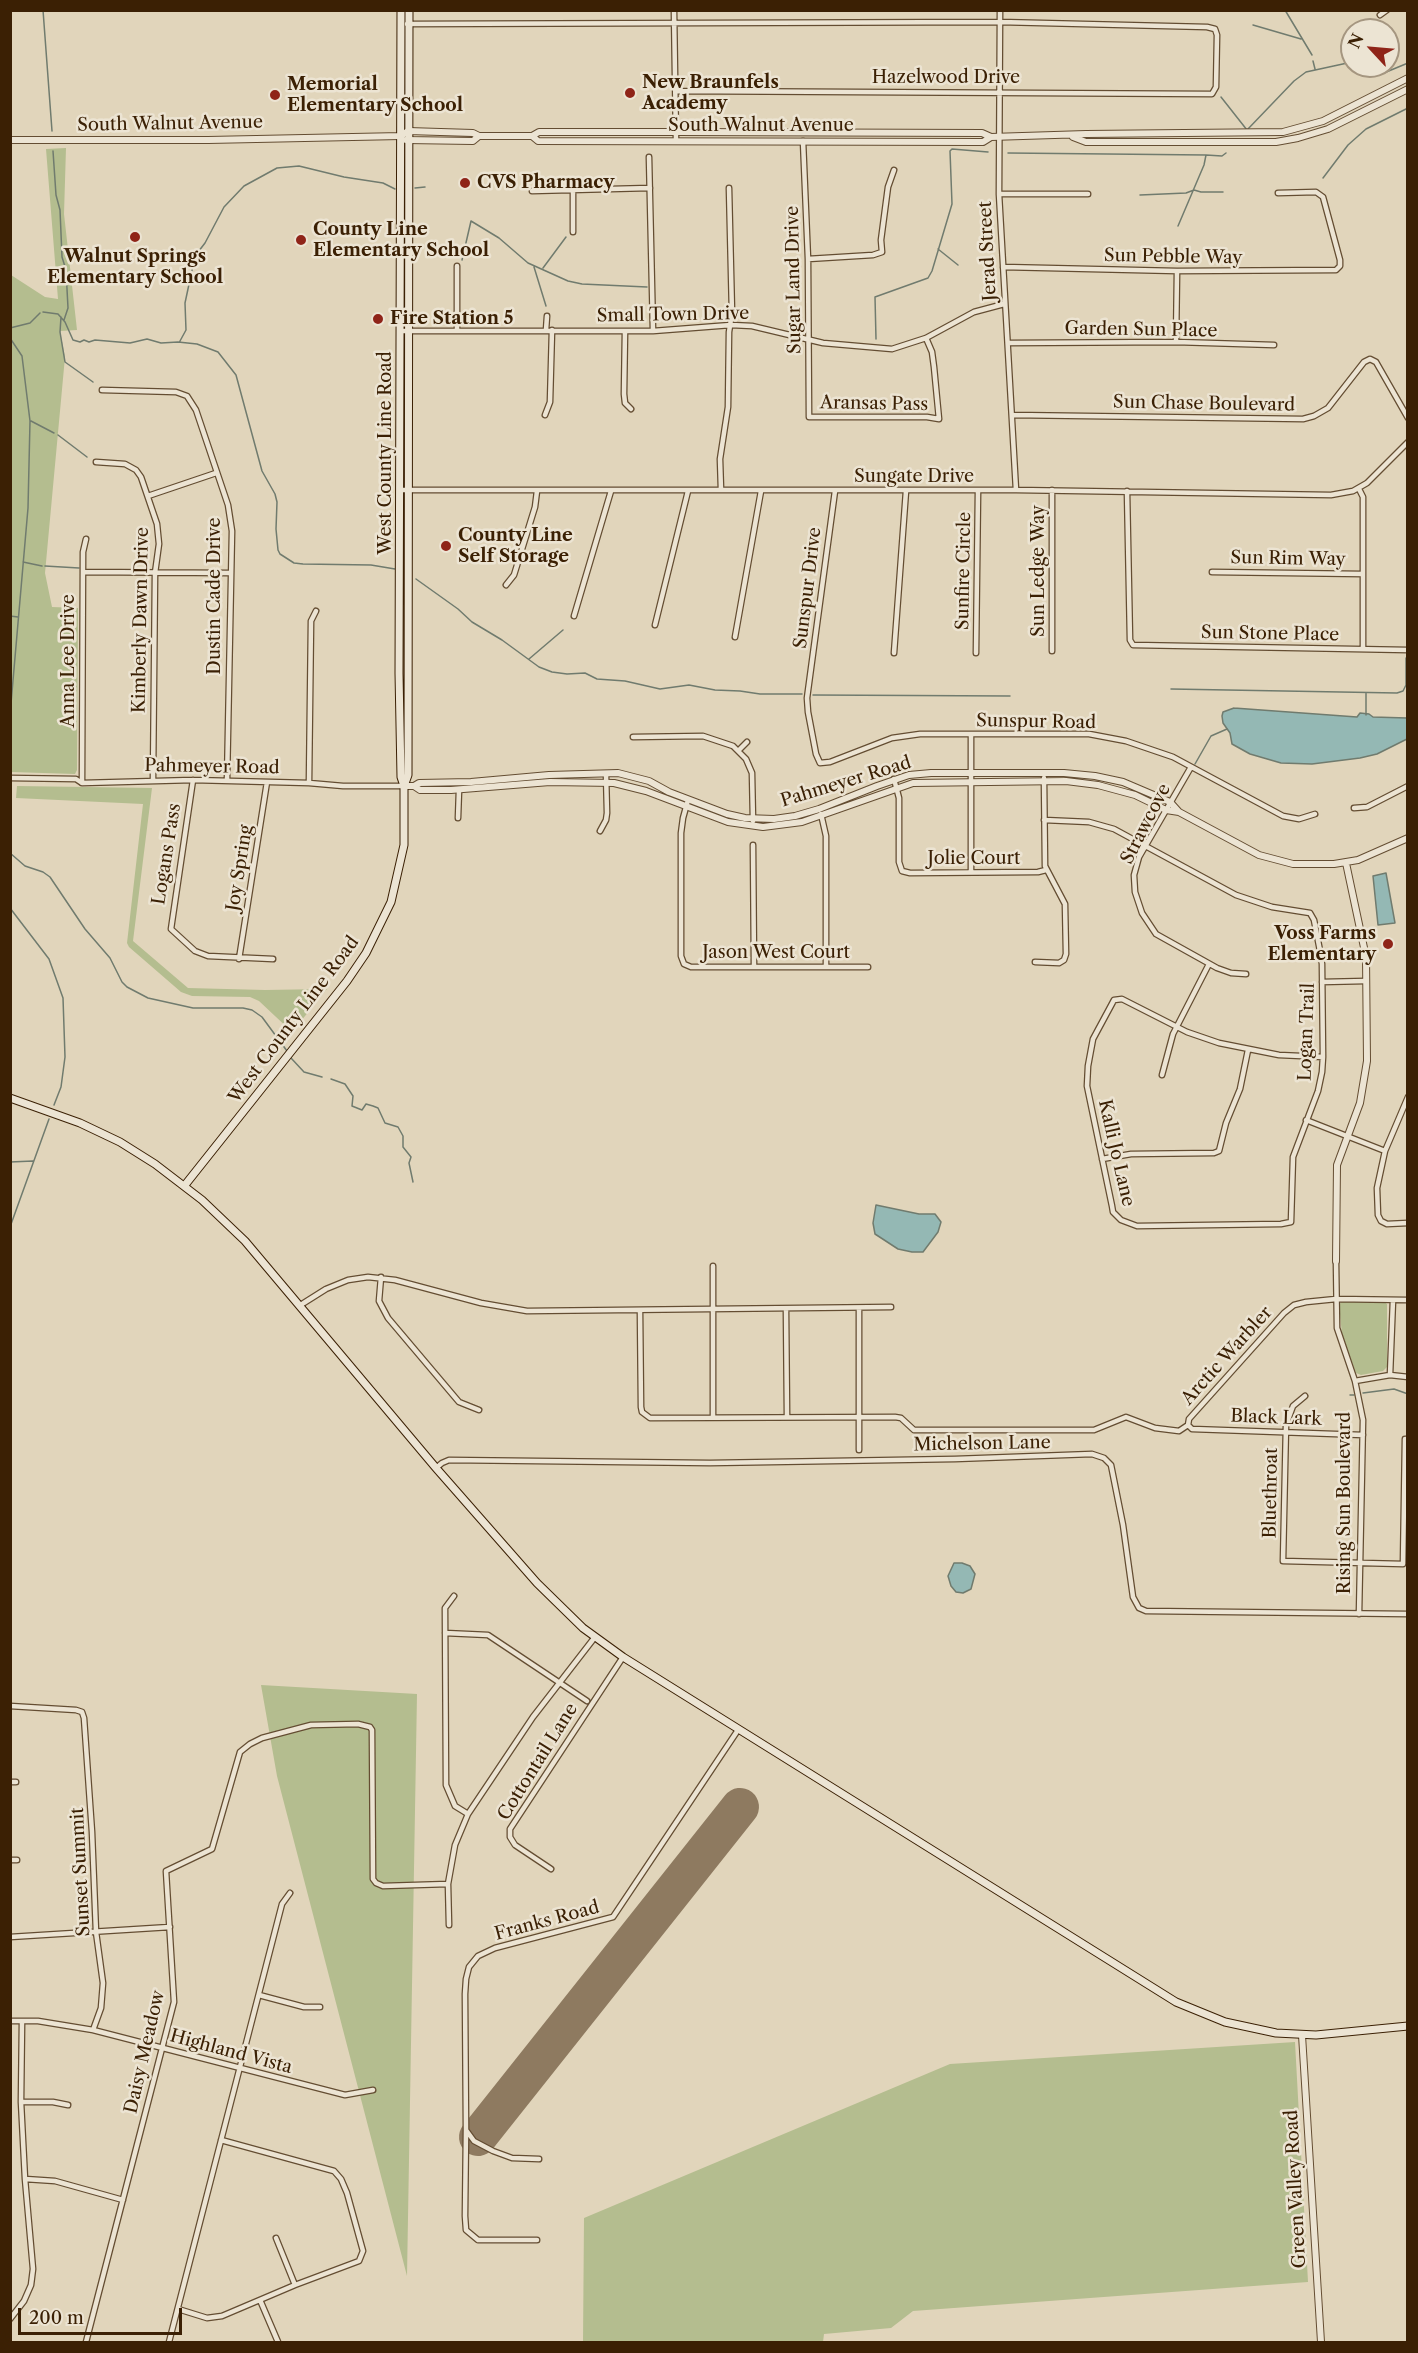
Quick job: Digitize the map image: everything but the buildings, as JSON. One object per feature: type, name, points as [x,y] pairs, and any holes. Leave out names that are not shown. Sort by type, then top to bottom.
[{"type":"main road","name":"West County Line Road","points":[[401,10],[405,24]]},
{"type":"main road","name":"West County Line Road","points":[[404,556],[409,490],[405,24],[409,10]]},
{"type":"main road","name":"West County Line Road","points":[[184,1185],[356,970],[373,942],[396,884],[404,845],[404,786],[408,775],[401,490],[406,331],[408,141],[405,134]]},
{"type":"main road","points":[[10,1098],[45,1109],[97,1131],[138,1153],[184,1185],[245,1241],[436,1468],[537,1583],[595,1637],[623,1658],[1176,2002],[1211,2017],[1244,2027],[1276,2033],[1302,2035],[1407,2026]]},
{"type":"street","points":[[674,10],[676,141]]},
{"type":"street","name":"Jerad Street","points":[[1000,10],[1000,91],[995,137],[1016,490]]},
{"type":"street","points":[[1380,15],[1387,10]]},
{"type":"street","points":[[405,24],[1000,22]]},
{"type":"street","name":"Hazelwood Drive","points":[[676,91],[1215,93],[1217,35],[1215,29],[1000,22]]},
{"type":"street","name":"South Walnut Avenue","points":[[532,136],[538,141],[983,141],[995,137],[1283,132],[1323,122],[1407,78]]},
{"type":"street","name":"South Walnut Avenue","points":[[1069,135],[1086,141],[1276,142],[1328,129],[1407,89]]},
{"type":"street","name":"South Walnut Avenue","points":[[10,140],[208,140],[473,133],[479,136],[532,136],[539,132],[982,133],[995,137]]},
{"type":"street","name":"South Walnut Avenue","points":[[408,141],[473,141],[479,136]]},
{"type":"street","name":"Sugar Land Drive","points":[[803,141],[808,259],[809,417]]},
{"type":"street","points":[[649,157],[653,331]]},
{"type":"street","points":[[808,259],[873,255],[882,252],[881,240],[888,187],[894,170]]},
{"type":"street","points":[[532,191],[650,188]]},
{"type":"street","points":[[720,490],[722,439],[728,407],[729,188]]},
{"type":"street","points":[[573,189],[573,232]]},
{"type":"street","name":"Sun Pebble Way","points":[[1004,267],[1177,271],[1333,271],[1340,266],[1334,231],[1322,195],[1316,192],[1278,193]]},
{"type":"street","points":[[999,194],[1088,194]]},
{"type":"street","points":[[457,266],[457,330]]},
{"type":"street","points":[[1176,342],[1177,271]]},
{"type":"street","name":"Small Town Drive","points":[[406,331],[653,331],[730,325],[752,326],[824,343],[892,349],[926,338],[974,312],[1004,304]]},
{"type":"street","points":[[545,415],[550,402],[547,316]]},
{"type":"street","points":[[625,331],[625,402],[631,409]]},
{"type":"street","name":"Aransas Pass","points":[[809,417],[927,417],[939,419],[932,352],[926,338]]},
{"type":"street","name":"Garden Sun Place","points":[[1008,343],[1176,342],[1274,345]]},
{"type":"street","name":"Sun Chase Boulevard","points":[[1012,415],[1303,419],[1319,413],[1332,404],[1364,362],[1370,359],[1376,362],[1407,418]]},
{"type":"street","name":"Dustin Cade Drive","points":[[102,390],[176,392],[187,396],[195,410],[231,514],[227,781]]},
{"type":"street","points":[[1363,649],[1363,497],[1359,489],[1371,480],[1407,442]]},
{"type":"street","name":"Kimberly Dawn Drive","points":[[96,462],[121,463],[133,468],[141,477],[158,531],[155,573],[153,780]]},
{"type":"street","points":[[148,496],[216,473]]},
{"type":"street","name":"Sungate Drive","points":[[401,490],[1052,490],[1331,495],[1359,489]]},
{"type":"street","name":"Sun Ledge Way","points":[[1052,490],[1052,651]]},
{"type":"street","points":[[506,585],[514,575],[535,507],[537,491]]},
{"type":"street","points":[[574,616],[611,491]]},
{"type":"street","points":[[655,625],[688,491]]},
{"type":"street","points":[[735,637],[761,491]]},
{"type":"street","name":"Sunspur Drive","points":[[808,688],[835,491]]},
{"type":"street","points":[[894,653],[906,491]]},
{"type":"street","name":"Sunfire Circle","points":[[976,652],[978,491]]},
{"type":"street","name":"Sun Stone Place","points":[[1127,491],[1130,640],[1133,645],[1407,650]]},
{"type":"street","name":"Anna Lee Drive","points":[[82,783],[83,552],[86,539]]},
{"type":"street","points":[[83,572],[230,573]]},
{"type":"street","name":"Sun Rim Way","points":[[1212,572],[1363,574]]},
{"type":"street","points":[[309,783],[311,621],[316,611]]},
{"type":"street","name":"Sunspur Road","points":[[808,688],[808,712],[814,744],[817,758],[823,764],[901,736],[1072,733],[1108,737],[1158,751],[1283,816],[1299,819],[1314,814]]},
{"type":"street","points":[[971,734],[971,871]]},
{"type":"street","points":[[633,737],[703,736],[727,743],[738,751],[746,759],[752,774],[753,826]]},
{"type":"street","points":[[738,751],[747,742]]},
{"type":"street","name":"Strawcove","points":[[1191,767],[1139,857],[1134,875],[1135,892],[1142,913],[1156,934],[1209,964],[1231,973],[1246,974]]},
{"type":"street","points":[[1035,962],[1055,963],[1064,960],[1066,950],[1065,904],[1046,870],[1044,772]]},
{"type":"street","name":"Pahmeyer Road","points":[[10,778],[76,779],[82,783],[193,780],[343,786],[414,786],[419,783],[618,773],[638,777],[728,822],[753,826],[792,825],[894,779],[931,773],[1044,772],[1080,774],[1110,779],[1149,792],[1170,802],[1179,812],[1234,843],[1270,858],[1308,865],[1346,863],[1370,856],[1407,838]]},
{"type":"street","points":[[600,831],[606,820],[606,774]]},
{"type":"street","points":[[894,779],[897,787]]},
{"type":"street","name":"Logans Pass","points":[[193,780],[171,929],[202,954],[215,958],[273,959]]},
{"type":"street","name":"Joy Spring","points":[[239,959],[267,782]]},
{"type":"street","name":"Pahmeyer Road","points":[[414,786],[420,790],[459,790],[550,782],[606,783],[636,788],[727,814],[753,818],[785,818],[821,812],[897,787],[924,782],[1077,782],[1135,795],[1166,810],[1179,812]]},
{"type":"street","points":[[1354,808],[1367,807],[1407,786]]},
{"type":"street","name":"Jolie Court","points":[[897,787],[899,866],[902,871],[910,873],[1038,872],[1046,870]]},
{"type":"street","points":[[458,818],[459,790]]},
{"type":"street","name":"Jason West Court","points":[[687,803],[681,833],[681,956],[684,964],[691,967],[868,967]]},
{"type":"street","points":[[821,812],[826,837],[826,967]]},
{"type":"street","points":[[1044,820],[1075,820],[1102,825],[1146,846]]},
{"type":"street","points":[[753,845],[754,966]]},
{"type":"street","name":"Logan Trail","points":[[1146,846],[1245,899],[1272,907],[1310,913],[1314,920],[1321,956],[1323,1057],[1321,1081],[1293,1157],[1291,1222]]},
{"type":"street","name":"Rising Sun Boulevard","points":[[1346,863],[1363,938],[1366,981],[1365,1084],[1339,1156],[1336,1174],[1337,1328],[1362,1408],[1359,1614]]},
{"type":"street","points":[[1162,1075],[1176,1027],[1209,964]]},
{"type":"street","points":[[1322,982],[1366,981]]},
{"type":"street","name":"Kalli Jo Lane","points":[[1176,1027],[1117,998],[1110,1005],[1096,1031],[1088,1066],[1087,1086],[1113,1212],[1121,1220],[1132,1225],[1281,1224],[1291,1222]]},
{"type":"street","points":[[1176,1027],[1219,1043],[1248,1050],[1279,1056],[1323,1057]]},
{"type":"street","points":[[1102,1159],[1131,1154],[1214,1153],[1219,1151],[1226,1123],[1238,1096],[1248,1050]]},
{"type":"street","points":[[1407,1097],[1385,1151],[1378,1177],[1378,1215],[1384,1223],[1407,1223]]},
{"type":"street","points":[[1306,1120],[1385,1151]]},
{"type":"street","points":[[712,1266],[713,1417]]},
{"type":"street","points":[[299,1306],[326,1289],[348,1280],[368,1276],[381,1277],[481,1303],[527,1311],[891,1307]]},
{"type":"street","points":[[381,1277],[380,1301],[388,1318],[459,1402],[479,1410]]},
{"type":"street","name":"Arctic Warbler","points":[[859,1417],[901,1418],[914,1430],[1094,1430],[1126,1417],[1165,1430],[1179,1431],[1188,1425],[1189,1419],[1284,1312],[1300,1303],[1336,1299],[1407,1300]]},
{"type":"street","points":[[1390,1375],[1393,1300]]},
{"type":"street","points":[[858,1308],[859,1450]]},
{"type":"street","points":[[786,1309],[787,1416]]},
{"type":"street","points":[[640,1310],[643,1416],[650,1418],[859,1417]]},
{"type":"street","points":[[1355,1381],[1390,1375],[1407,1377]]},
{"type":"street","name":"Bluethroat","points":[[1305,1396],[1293,1406],[1286,1432],[1283,1561],[1361,1563]]},
{"type":"street","name":"Black Lark","points":[[1188,1425],[1192,1428],[1363,1435]]},
{"type":"street","points":[[1361,1563],[1403,1564],[1405,1439],[1407,1439]]},
{"type":"street","name":"Michelson Lane","points":[[436,1468],[449,1460],[710,1463],[1092,1454],[1104,1458],[1111,1465],[1123,1525],[1133,1597],[1139,1608],[1152,1612],[1407,1614]]},
{"type":"street","points":[[454,1596],[446,1608],[446,1785],[455,1806],[468,1814]]},
{"type":"street","points":[[445,1633],[488,1635],[587,1701]]},
{"type":"street","points":[[449,1925],[448,1884],[455,1845],[468,1814],[533,1717],[595,1637]]},
{"type":"street","name":"Cottontail Lane","points":[[551,1869],[515,1845],[510,1837],[510,1829],[623,1658]]},
{"type":"street","name":"Sunset Summit","points":[[10,1706],[73,1709],[82,1712],[85,1721],[93,1832],[96,1932],[103,1969],[103,1995],[93,2030]]},
{"type":"street","name":"Daisy Meadow","points":[[86,2343],[174,2002],[166,1871],[212,1849],[237,1758],[250,1744],[311,1725],[358,1724],[370,1727],[372,1730],[373,1879],[382,1886],[448,1884]]},
{"type":"street","name":"Franks Road","points":[[537,2240],[478,2240],[466,2230],[466,1979],[473,1962],[484,1952],[495,1947],[613,1917],[738,1730]]},
{"type":"street","points":[[10,1860],[17,1860]]},
{"type":"street","points":[[169,2343],[282,1904],[290,1893]]},
{"type":"street","points":[[10,1937],[170,1927]]},
{"type":"street","points":[[259,1995],[304,2007],[320,2007]]},
{"type":"street","name":"Highland Vista","points":[[10,2021],[38,2021],[93,2030],[345,2095],[373,2090]]},
{"type":"street","points":[[10,2319],[24,2301],[32,2277],[33,2259],[25,2179],[21,2102],[22,2021]]},
{"type":"street","name":"Green Valley Road","points":[[1302,2035],[1321,2343]]},
{"type":"street","points":[[21,2102],[53,2102],[68,2105]]},
{"type":"street","points":[[466,2130],[474,2141],[503,2155],[521,2160],[539,2159]]},
{"type":"street","points":[[178,2309],[207,2318],[222,2316],[359,2260],[363,2251],[347,2193],[341,2179],[334,2171],[221,2140]]},
{"type":"street","points":[[25,2179],[55,2181],[123,2200]]},
{"type":"street","points":[[276,2238],[295,2285]]},
{"type":"street","points":[[260,2300],[278,2343]]},
{"type":"green space","points":[[66,148],[64,214],[77,330],[60,331],[65,357],[45,573],[52,607],[78,608],[77,770],[75,774],[11,772],[11,275],[45,297],[58,299],[46,149]]},
{"type":"green space","points":[[17,786],[152,788],[133,941],[188,988],[327,989],[292,1032],[259,1001],[250,997],[192,996],[181,992],[127,943],[143,804],[16,798]]},
{"type":"green space","points":[[1342,1301],[1383,1301],[1387,1304],[1387,1367],[1383,1371],[1361,1375],[1356,1373],[1342,1334],[1339,1305]]},
{"type":"green space","points":[[261,1685],[417,1694],[407,2276],[277,1776]]},
{"type":"green space","points":[[1295,2042],[1308,2282],[913,2311],[891,2328],[824,2334],[823,2342],[583,2342],[584,2218],[950,2064]]},
{"type":"water","points":[[1234,708],[1357,717],[1360,713],[1373,717],[1407,718],[1407,739],[1377,754],[1360,758],[1312,764],[1281,763],[1250,754],[1232,744],[1230,733],[1223,723],[1222,716],[1223,712]]},
{"type":"water","points":[[1386,873],[1395,923],[1378,925],[1373,876]]},
{"type":"water","points":[[876,1205],[919,1214],[935,1214],[941,1222],[938,1232],[923,1252],[898,1249],[875,1234],[873,1223]]},
{"type":"water","points":[[954,1563],[970,1566],[975,1574],[971,1589],[963,1593],[956,1592],[948,1576]]},
{"type":"waterway","points":[[43,10],[52,131]]},
{"type":"waterway","points":[[1285,10],[1312,55]]},
{"type":"waterway","points":[[1253,25],[1301,39]]},
{"type":"waterway","points":[[1313,61],[1315,69]]},
{"type":"waterway","points":[[1400,66],[1408,63]]},
{"type":"waterway","points":[[1221,97],[1247,130],[1294,81],[1306,72],[1340,65]]},
{"type":"waterway","points":[[1323,178],[1348,145],[1366,129],[1408,108]]},
{"type":"waterway","points":[[876,339],[875,297],[928,278],[932,271],[952,204],[950,151],[952,149],[988,152]]},
{"type":"waterway","points":[[53,151],[56,195],[60,210],[62,257],[66,270],[68,308],[64,320]]},
{"type":"waterway","points":[[1008,153],[1206,155]]},
{"type":"waterway","points":[[1178,226],[1204,165],[1206,155],[1222,156],[1226,153]]},
{"type":"waterway","points":[[180,341],[186,330],[185,303],[195,256],[205,243],[224,207],[244,186],[277,168],[299,166],[344,177],[383,183],[395,189]]},
{"type":"waterway","points":[[415,188],[425,187]]},
{"type":"waterway","points":[[1140,195],[1186,193],[1194,190],[1223,192]]},
{"type":"waterway","points":[[462,260],[471,221],[499,238],[528,263],[568,281],[582,284],[647,287]]},
{"type":"waterway","points":[[543,268],[566,237]]},
{"type":"waterway","points":[[938,249],[958,265]]},
{"type":"waterway","points":[[534,267],[546,306]]},
{"type":"waterway","points":[[43,312],[58,314],[65,322],[73,340],[80,342],[95,340],[130,343],[147,339],[161,343],[197,344],[218,352],[236,375],[262,471],[275,494],[276,529],[280,554],[294,563],[371,565],[395,569]]},
{"type":"waterway","points":[[10,328],[30,323],[40,313]]},
{"type":"waterway","points":[[61,317],[60,332],[65,362],[93,382]]},
{"type":"waterway","points":[[10,338],[22,356],[30,421],[28,508],[10,715]]},
{"type":"waterway","points":[[31,421],[54,433]]},
{"type":"waterway","points":[[58,435],[87,457]]},
{"type":"waterway","points":[[23,562],[42,566]]},
{"type":"waterway","points":[[45,566],[79,568]]},
{"type":"waterway","points":[[416,579],[472,622],[539,667],[552,672],[585,673],[597,679],[625,681],[660,689],[689,685],[760,694],[802,694]]},
{"type":"waterway","points":[[10,616],[18,617]]},
{"type":"waterway","points":[[1407,643],[1408,628]]},
{"type":"waterway","points":[[529,659],[563,630]]},
{"type":"waterway","points":[[1171,689],[1397,693],[1403,691],[1406,685],[1406,658]]},
{"type":"waterway","points":[[1366,693],[1366,715]]},
{"type":"waterway","points":[[813,695],[1010,696]]},
{"type":"waterway","points":[[1195,764],[1211,736],[1227,729]]},
{"type":"waterway","points":[[10,853],[25,866],[50,877],[85,929],[110,958],[127,987],[148,998],[193,1008],[252,1010],[262,1017],[287,1051]]},
{"type":"waterway","points":[[10,908],[49,959],[63,998],[65,1057],[61,1087],[54,1105]]},
{"type":"waterway","points":[[291,1058],[304,1072],[322,1077]]},
{"type":"waterway","points":[[331,1079],[345,1084],[353,1096],[352,1106],[362,1110],[366,1104],[378,1108],[385,1123],[398,1127],[403,1136],[403,1147],[411,1157],[409,1163],[413,1182]]},
{"type":"waterway","points":[[10,1227],[49,1119]]},
{"type":"waterway","points":[[10,1162],[33,1161]]},
{"type":"waterway","points":[[1363,1393],[1394,1389],[1408,1394]]},
{"type":"runway","points":[[478,2137],[740,1807]]},
{"type":"place","name":"New Braunfels Academy","points":[[630,93]]},
{"type":"place","name":"Memorial Elementary School","points":[[275,95]]},
{"type":"place","name":"CVS Pharmacy","points":[[465,183]]},
{"type":"place","name":"Walnut Springs Elementary School","points":[[135,237]]},
{"type":"place","name":"County Line Elementary School","points":[[301,240]]},
{"type":"place","name":"Fire Station 5","points":[[378,319]]},
{"type":"place","name":"County Line Self Storage","points":[[446,546]]},
{"type":"place","name":"Voss Farms Elementary","points":[[1388,944]]}]
